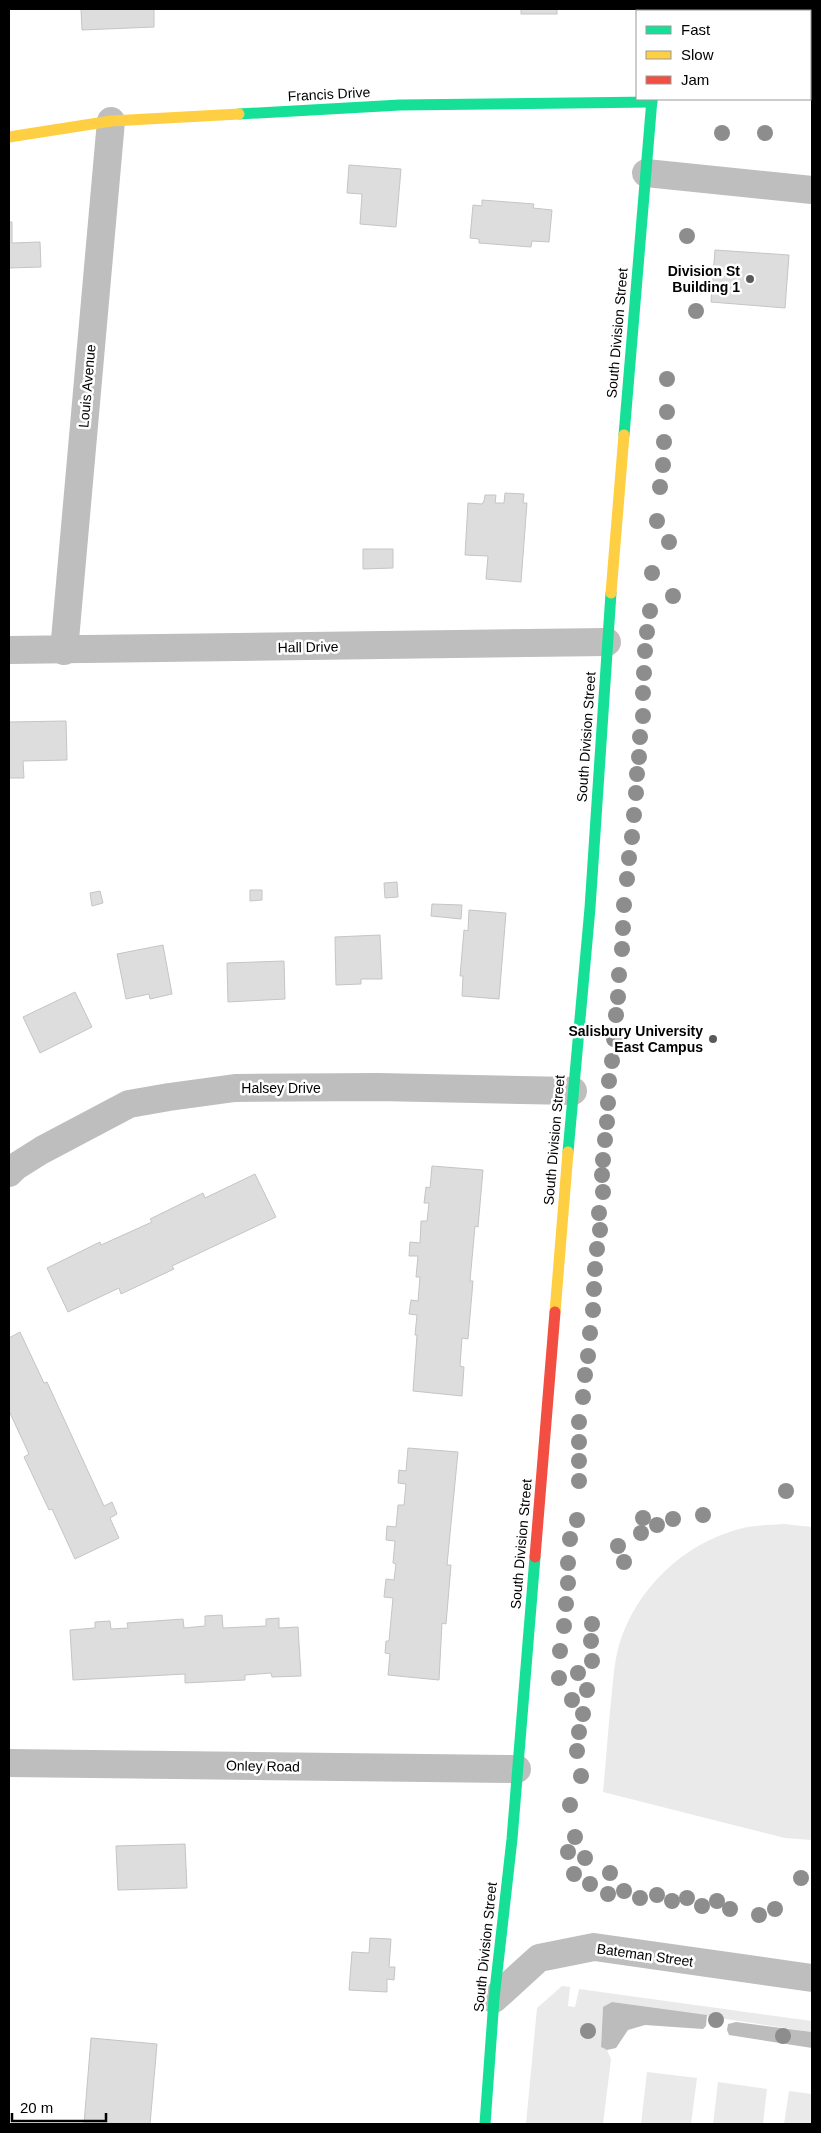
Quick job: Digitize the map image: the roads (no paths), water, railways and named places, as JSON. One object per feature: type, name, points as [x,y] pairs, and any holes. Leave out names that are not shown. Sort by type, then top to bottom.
[{"type":"street","name":"Francis Drive","points":[[9,137],[111,121],[400,105],[652,100]]},
{"type":"street","name":"South Division Street","points":[[485,2124],[494,1999],[517,1769],[590,908],[607,642],[652,100]]},
{"type":"street","name":"Louis Avenue","points":[[64,651],[111,121]]},
{"type":"street","points":[[646,173],[812,190]]},
{"type":"street","name":"Hall Drive","points":[[9,650],[64,651],[607,642]]},
{"type":"street","name":"Halsey Drive","points":[[9,1174],[15,1167],[42,1150],[129,1104],[169,1097],[235,1088],[378,1087],[573,1091]]},
{"type":"street","name":"Onley Road","points":[[9,1764],[517,1769]]},
{"type":"street","name":"Bateman Street","points":[[494,1999],[539,1958],[594,1947],[812,1978]]},
{"type":"place","name":"Division St Building 1","points":[[750,279]]},
{"type":"place","name":"Salisbury University East Campus","points":[[713,1039]]}]
